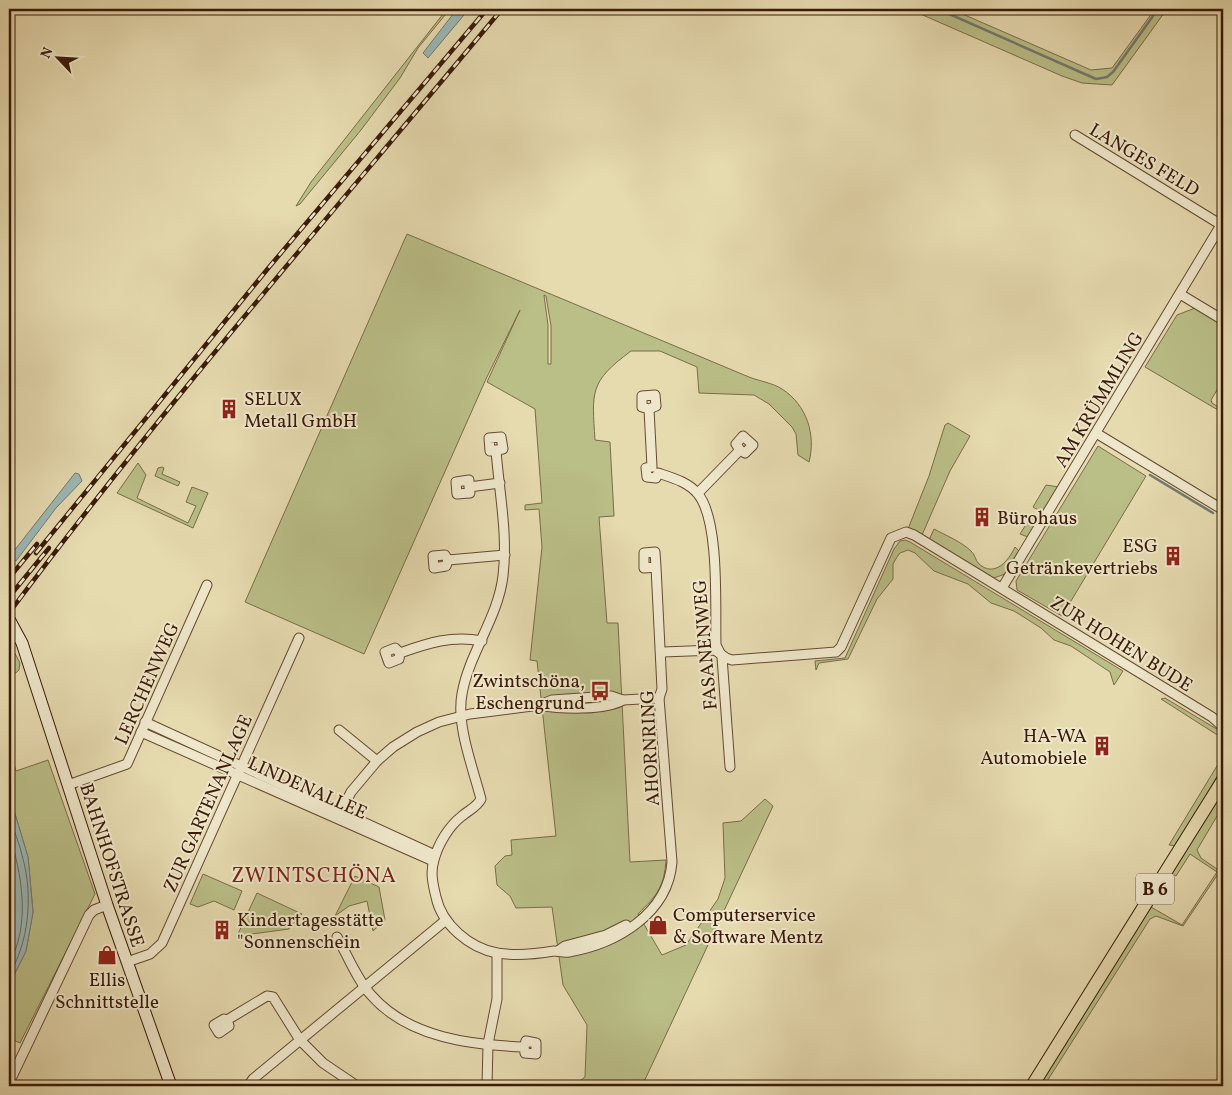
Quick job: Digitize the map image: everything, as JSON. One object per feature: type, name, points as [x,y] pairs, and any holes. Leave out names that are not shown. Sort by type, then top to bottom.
[{"type":"main road","name":"B 6","points":[[1032,1086],[1223,780]]},
{"type":"street","name":"LANGES FELD","points":[[1075,136],[1222,226]]},
{"type":"street","name":"AM KRÜMMLING","points":[[1002,588],[1222,226]]},
{"type":"street","points":[[1180,294],[1223,320]]},
{"type":"street","points":[[647,478],[656,478],[649,409]]},
{"type":"street","points":[[1096,433],[1220,508],[1223,507]]},
{"type":"street","points":[[460,716],[461,695],[467,676],[500,595],[505,555],[496,450]]},
{"type":"street","points":[[698,494],[740,450]]},
{"type":"street","name":"FASANENWEG","points":[[655,470],[684,482],[698,494],[706,507],[712,529],[716,645],[721,654],[730,767]]},
{"type":"street","points":[[469,487],[500,483]]},
{"type":"street","name":"ZUR HOHEN BUDE","points":[[721,654],[732,660],[836,652],[841,647],[891,538],[906,532],[1002,588],[1212,717],[1223,727]]},
{"type":"street","points":[[448,560],[505,555]]},
{"type":"street","name":"AHORNRING","points":[[460,716],[481,798],[478,804],[461,816],[450,827],[434,858],[433,888],[437,904],[446,920],[470,941],[497,953],[568,952],[612,939],[632,928],[653,908],[666,886],[672,867],[659,698],[662,689],[656,567]]},
{"type":"street","name":"LERCHENWEG","points":[[68,785],[124,766],[146,722],[207,585]]},
{"type":"street","name":"BAHNHOFSTRASSE","points":[[9,619],[22,643],[107,905],[170,1086]]},
{"type":"street","name":"BAHNHOFSTRASSE","points":[[9,628],[25,654]]},
{"type":"street","name":"ZUR GARTENANLAGE","points":[[127,962],[150,954],[162,943],[299,638]]},
{"type":"street","points":[[400,653],[431,642],[450,639],[467,638],[482,642]]},
{"type":"street","points":[[661,655],[663,652],[713,649],[721,654]]},
{"type":"street","points":[[339,815],[351,792],[377,761],[394,747],[417,732],[460,716],[540,705],[552,700],[611,696],[623,700],[659,698]]},
{"type":"street","name":"ZUR HOHEN BUDE","points":[[1212,717],[1223,720]]},
{"type":"street","name":"LINDENALLEE","points":[[146,722],[239,770]]},
{"type":"street","points":[[339,730],[377,761]]},
{"type":"street","name":"LINDENALLEE","points":[[141,732],[239,770],[434,858]]},
{"type":"street","points":[[9,1083],[89,916],[94,910],[107,905]]},
{"type":"street","points":[[248,1086],[253,1079],[446,920]]},
{"type":"street","points":[[336,937],[364,987],[387,1011],[407,1023],[450,1038],[524,1047]]},
{"type":"street","points":[[487,1086],[488,1044],[496,998],[497,953]]},
{"type":"street","points":[[227,1020],[259,1000],[270,996],[300,1040],[323,1063],[357,1086]]},
{"type":"green space","points":[[447,9],[450,9],[418,48],[400,78],[361,130],[300,204],[296,206],[311,182]]},
{"type":"green space","points":[[909,9],[951,9],[1091,70],[1112,68],[1155,9],[1167,9],[1112,85],[1082,83],[1062,76]]},
{"type":"green space","points":[[407,234],[749,377],[774,385],[782,389],[798,403],[808,421],[810,431],[811,452],[809,462],[798,455],[796,434],[792,427],[769,404],[754,395],[699,393],[697,367],[660,351],[631,351],[607,371],[596,389],[593,410],[595,440],[610,442],[614,516],[599,517],[607,623],[618,623],[630,862],[666,860],[663,878],[658,890],[638,914],[662,955],[686,945],[718,899],[725,878],[723,823],[741,821],[765,799],[773,806],[642,1086],[573,1086],[585,1077],[587,1025],[563,985],[552,907],[516,908],[510,896],[497,885],[495,866],[505,856],[512,855],[511,840],[556,836],[537,661],[530,660],[542,547],[539,509],[525,510],[525,505],[542,503],[535,409],[487,382],[520,310],[486,379],[364,654],[245,602]],"holes":[[[544,295],[546,296],[551,326],[551,364],[548,364],[548,325]]]},
{"type":"green space","points":[[1195,308],[1223,325],[1223,380],[1211,400],[1212,403],[1223,410],[1223,413],[1145,367],[1177,315]]},
{"type":"green space","points":[[948,423],[970,436],[950,471],[922,535],[908,529],[929,476],[945,425]]},
{"type":"green space","points":[[1098,446],[1146,476],[1062,616],[1017,590],[1016,581]]},
{"type":"green space","points":[[138,463],[146,475],[137,498],[188,523],[196,506],[186,502],[192,487],[208,493],[193,528],[117,493]]},
{"type":"green space","points":[[158,468],[164,468],[162,474],[180,482],[178,486],[155,476]]},
{"type":"green space","points":[[1046,485],[1059,487],[1043,513],[1033,507]]},
{"type":"green space","points":[[1032,515],[1039,520],[1028,537],[1020,534]]},
{"type":"green space","points":[[934,529],[967,548],[972,552],[979,564],[985,568],[991,569],[1001,566],[1015,547],[1019,551],[1005,574],[994,578],[929,540]]},
{"type":"green space","points":[[905,540],[1123,671],[1114,685],[1110,672],[1071,646],[1054,640],[1041,628],[1014,611],[991,603],[968,584],[934,571],[915,553],[908,550],[900,553],[893,564],[893,579],[877,599],[848,659],[819,663],[816,670],[815,661],[845,658],[894,549],[900,541]]},
{"type":"green space","points":[[9,642],[20,663],[19,670],[9,679]]},
{"type":"green space","points":[[1165,698],[1223,733],[1223,742],[1219,736],[1161,699]]},
{"type":"green space","points":[[9,747],[16,771],[48,760],[95,894],[20,1043],[9,1038],[9,985],[26,951],[33,912],[28,857],[9,794]]},
{"type":"green space","points":[[1223,756],[1223,766],[1177,846],[1169,845]]},
{"type":"green space","points":[[1223,791],[1223,806],[1197,850],[1201,858],[1217,869],[1218,874],[1183,926],[1156,916],[1150,919],[1044,1086],[1037,1086],[1151,907],[1182,925],[1217,872],[1190,854],[1176,876],[1174,875],[1166,888],[1164,886]]},
{"type":"green space","points":[[203,874],[242,891],[234,910],[214,901],[198,907],[190,904]]},
{"type":"green space","points":[[355,876],[379,887],[385,920],[373,931],[367,901],[349,906],[335,916]]},
{"type":"green space","points":[[257,893],[302,914],[289,929],[237,936]]},
{"type":"water","points":[[457,9],[469,9],[428,58],[423,53]]},
{"type":"water","points":[[75,473],[79,474],[82,481],[56,508],[16,561],[10,556]]},
{"type":"water","points":[[9,794],[28,857],[33,912],[26,951],[9,985]]},
{"type":"waterway","points":[[938,9],[1096,79],[1107,77],[1113,72],[1158,9]]},
{"type":"waterway","points":[[1150,475],[1213,513]]},
{"type":"railway","points":[[36,553],[270,266],[487,9]]},
{"type":"railway","points":[[9,613],[189,383],[502,9]]},
{"type":"railway","points":[[9,578],[37,544]]},
{"type":"railway","points":[[9,597],[49,548]]},
{"type":"place","name":"SELUX Metall GmbH","points":[[229,409]]},
{"type":"place","name":"Bürohaus","points":[[982,517]]},
{"type":"place","name":"ESG Getränkevertriebs","points":[[1173,556]]},
{"type":"place","name":"Zwintschöna, Eschengrund","points":[[600,691]]},
{"type":"place","name":"HA-WA Automobiele","points":[[1102,746]]},
{"type":"place","name":"Computerservice & Software Mentz","points":[[658,925]]},
{"type":"place","name":"Kindertagesstätte \"Sonnenschein","points":[[222,930]]},
{"type":"place","name":"Ellis Schnittstelle","points":[[107,955]]},
{"type":"district","name":"ZWINTSCHÖNA","points":[[314,875]]}]
